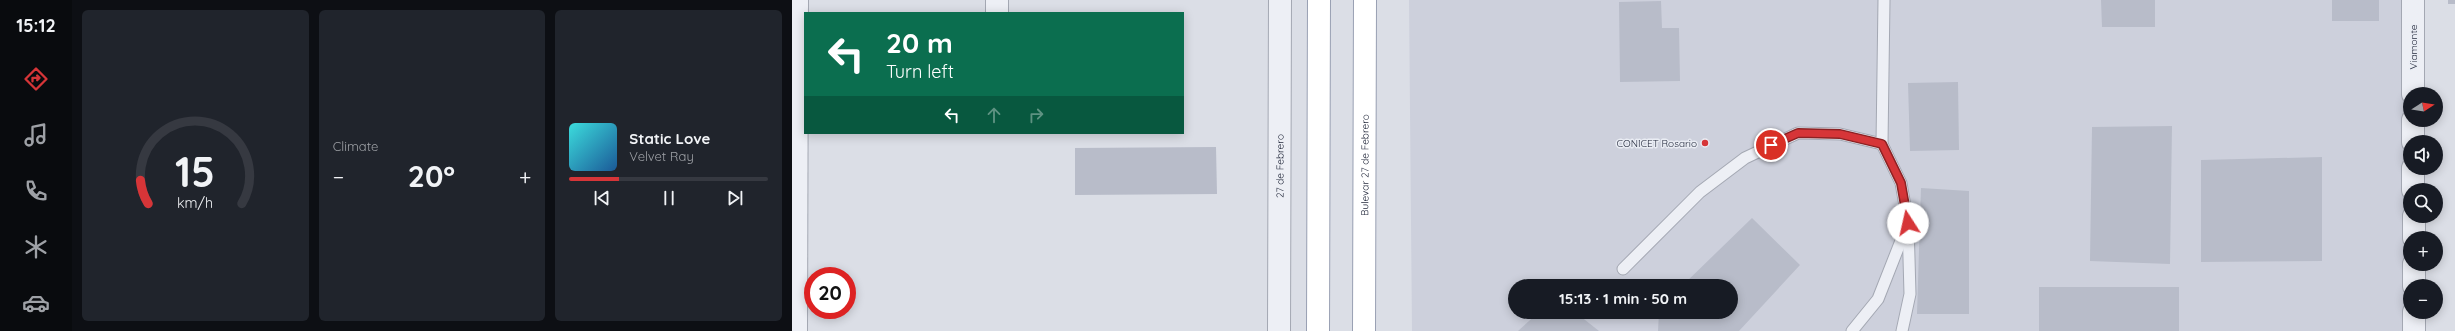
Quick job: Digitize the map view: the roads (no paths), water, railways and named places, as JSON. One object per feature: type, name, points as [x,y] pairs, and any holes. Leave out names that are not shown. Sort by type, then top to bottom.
[{"type":"main road","points":[[1318,331],[1319,0]]},
{"type":"main road","name":"Bulevar 27 de Febrero","points":[[1364,331],[1365,0]]},
{"type":"street","points":[[796,331],[797,0]]},
{"type":"street","points":[[997,0],[997,12]]},
{"type":"street","name":"27 de Febrero","points":[[1278,331],[1280,0]]},
{"type":"street","name":"Viamonte","points":[[2413,0],[2413,87]]},
{"type":"street","points":[[2414,319],[2414,331]]},
{"type":"lane","points":[[1884,0],[1882,144],[1901,183],[1908,223],[1910,294],[1902,331]]},
{"type":"lane","points":[[1623,269],[1700,192],[1745,158],[1798,133],[1840,134],[1882,144]]},
{"type":"lane","points":[[1852,331],[1878,299],[1908,223]]},
{"type":"place","name":"CONICET Rosario","points":[[1705,143]]}]
